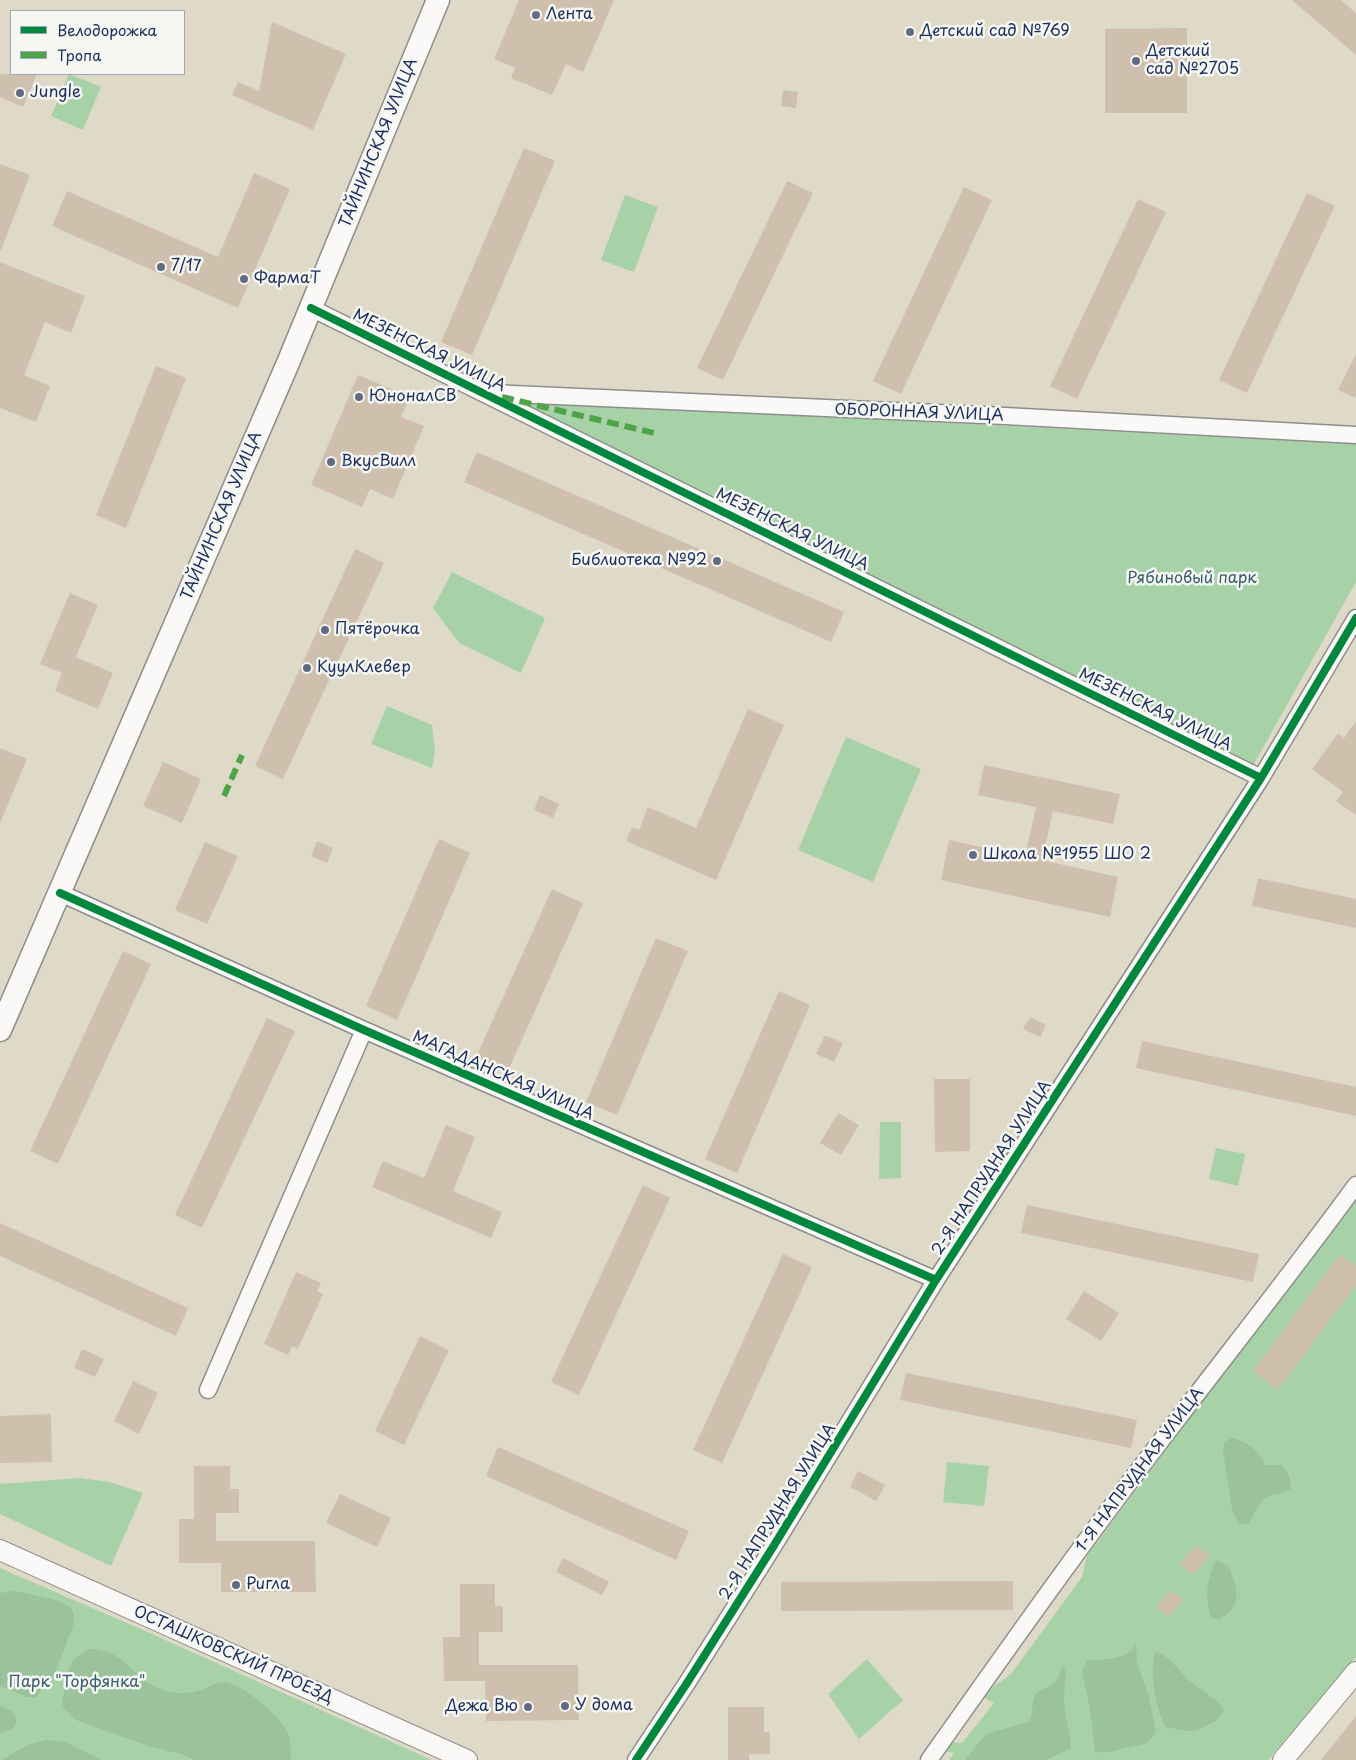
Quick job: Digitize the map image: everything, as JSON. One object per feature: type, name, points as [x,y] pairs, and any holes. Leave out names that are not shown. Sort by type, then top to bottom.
[{"type":"main road","name":"ТАЙНИНСКАЯ УЛИЦА","points":[[0,1030],[311,308],[438,0]]},
{"type":"street","name":"МЕЗЕНСКАЯ УЛИЦА","points":[[311,308],[1261,778]]},
{"type":"street","name":"ОБОРОННАЯ УЛИЦА","points":[[482,392],[1005,416],[1356,435]]},
{"type":"street","name":"2-Я НАПРУДНАЯ УЛИЦА","points":[[636,1760],[764,1560],[936,1280],[1261,778],[1356,618]]},
{"type":"street","name":"МАГАДАНСКАЯ УЛИЦА","points":[[60,894],[364,1030],[936,1280]]},
{"type":"street","points":[[208,1390],[364,1030]]},
{"type":"street","name":"1-Я НАПРУДНАЯ УЛИЦА","points":[[929,1760],[1083,1545],[1356,1185]]},
{"type":"street","name":"ОСТАШКОВСКИЙ ПРОЕЗД","points":[[0,1550],[467,1760]]},
{"type":"street","points":[[1283,1760],[1356,1672]]},
{"type":"green space","points":[[69,75],[101,87],[83,130],[51,116]]},
{"type":"green space","points":[[625,195],[658,207],[634,272],[601,260]]},
{"type":"green space","name":"Рябиновый парк","points":[[508,400],[1356,444],[1356,582],[1251,769]]},
{"type":"green space","points":[[452,572],[545,618],[521,673],[459,643],[433,608]]},
{"type":"green space","points":[[387,706],[432,725],[435,751],[432,768],[371,744]]},
{"type":"green space","points":[[846,737],[921,769],[873,882],[798,850]]},
{"type":"green space","points":[[880,1122],[901,1122],[901,1178],[879,1179]]},
{"type":"green space","points":[[1216,1148],[1245,1154],[1238,1186],[1209,1179]]},
{"type":"green space","points":[[1356,1192],[1356,1657],[1268,1760],[949,1760],[954,1753],[944,1751],[951,1742],[962,1743],[994,1703],[984,1698],[993,1687],[1011,1674],[1082,1577],[1087,1556]]},
{"type":"green space","points":[[1232,1438],[1252,1447],[1266,1465],[1281,1465],[1290,1478],[1291,1488],[1281,1494],[1269,1496],[1263,1501],[1248,1524],[1240,1523],[1234,1516],[1232,1508],[1223,1450],[1224,1442]]},
{"type":"green space","points":[[947,1462],[989,1466],[984,1506],[943,1502]]},
{"type":"green space","points":[[80,1478],[110,1482],[143,1493],[111,1566],[0,1514],[0,1484]]},
{"type":"green space","points":[[1216,1560],[1225,1564],[1230,1569],[1236,1589],[1234,1606],[1231,1611],[1220,1619],[1211,1618],[1207,1595],[1208,1582]]},
{"type":"green space","name":"Парк \"Торфянка\"","points":[[0,1568],[143,1630],[432,1760],[0,1760]]},
{"type":"green space","points":[[14,1591],[49,1598],[67,1605],[74,1614],[71,1631],[53,1676],[36,1697],[27,1697],[0,1686],[0,1593]]},
{"type":"green space","points":[[1136,1645],[1137,1663],[1149,1696],[1156,1732],[1144,1744],[1103,1753],[1095,1751],[1083,1668],[1088,1660],[1115,1658],[1126,1654]]},
{"type":"green space","points":[[88,1649],[101,1650],[112,1654],[121,1659],[143,1679],[163,1690],[187,1693],[223,1682],[240,1688],[260,1701],[284,1726],[290,1739],[291,1760],[195,1760],[181,1754],[148,1746],[76,1720],[64,1709],[62,1701],[69,1668],[73,1660]]},
{"type":"green space","points":[[1155,1651],[1170,1660],[1190,1681],[1224,1709],[1218,1719],[1195,1731],[1166,1727],[1159,1711],[1154,1690],[1153,1659]]},
{"type":"green space","points":[[867,1659],[903,1700],[859,1739],[828,1694]]},
{"type":"green space","points":[[1062,1666],[1066,1672],[1064,1707],[1071,1748],[1046,1760],[965,1760],[986,1734],[1029,1722],[1034,1698],[1040,1690],[1053,1684],[1060,1675]]},
{"type":"green space","points":[[0,1705],[14,1713],[17,1722],[13,1729],[0,1734]]},
{"type":"green space","points":[[47,1740],[65,1742],[102,1760],[2,1760],[29,1744]]},
{"type":"building","points":[[519,0],[614,0],[583,72],[566,64],[552,95],[511,78],[515,68],[494,59]]},
{"type":"building","points":[[1292,0],[1341,0],[1356,13],[1356,55]]},
{"type":"building","points":[[272,22],[346,54],[313,130],[232,95],[238,82],[259,91]]},
{"type":"building","points":[[1187,28],[1187,113],[1105,113],[1105,29]]},
{"type":"building","points":[[0,74],[37,75],[23,107],[0,97]]},
{"type":"building","points":[[783,90],[798,92],[796,108],[781,106]]},
{"type":"building","points":[[524,148],[555,161],[472,355],[441,342]]},
{"type":"building","points":[[0,164],[30,175],[1,250],[0,249]]},
{"type":"building","points":[[254,173],[290,189],[238,308],[52,226],[67,191],[218,257]]},
{"type":"building","points":[[787,181],[813,193],[723,380],[697,368]]},
{"type":"building","points":[[964,187],[992,200],[901,394],[873,381]]},
{"type":"building","points":[[1307,193],[1335,206],[1247,393],[1219,380]]},
{"type":"building","points":[[1138,199],[1166,212],[1077,399],[1050,386]]},
{"type":"building","points":[[0,262],[85,296],[71,333],[45,322],[24,375],[50,386],[36,422],[0,408]]},
{"type":"building","points":[[1356,354],[1356,398],[1338,390]]},
{"type":"building","points":[[156,366],[186,378],[126,528],[96,515]]},
{"type":"building","points":[[358,375],[410,397],[401,417],[424,426],[393,499],[370,489],[362,507],[311,485]]},
{"type":"building","points":[[477,452],[844,612],[831,642],[464,482]]},
{"type":"building","points":[[355,549],[384,563],[283,779],[255,766]]},
{"type":"building","points":[[70,593],[98,605],[76,657],[113,673],[98,709],[55,691],[62,673],[40,664]]},
{"type":"building","points":[[748,709],[784,725],[716,880],[626,841],[632,827],[639,830],[648,807],[696,828]]},
{"type":"building","points":[[1356,721],[1356,815],[1336,801],[1343,792],[1312,769],[1338,733],[1344,738]]},
{"type":"building","points":[[0,748],[27,759],[0,823]]},
{"type":"building","points":[[163,762],[201,779],[182,823],[143,806]]},
{"type":"building","points":[[984,765],[1120,794],[1113,824],[1053,811],[1042,860],[1118,877],[1110,917],[941,880],[949,840],[1025,857],[1036,807],[978,795]]},
{"type":"building","points":[[540,795],[559,804],[553,818],[534,810]]},
{"type":"building","points":[[439,839],[470,853],[397,1020],[366,1006]]},
{"type":"building","points":[[317,841],[333,848],[327,863],[311,856]]},
{"type":"building","points":[[205,842],[238,856],[207,924],[175,910]]},
{"type":"building","points":[[1258,878],[1356,899],[1356,928],[1252,906]]},
{"type":"building","points":[[552,889],[583,903],[508,1071],[476,1057]]},
{"type":"building","points":[[656,938],[688,951],[617,1115],[586,1102]]},
{"type":"building","points":[[123,951],[151,964],[58,1164],[30,1151]]},
{"type":"building","points":[[779,991],[810,1005],[737,1173],[705,1159]]},
{"type":"building","points":[[1030,1017],[1046,1025],[1040,1037],[1023,1029]]},
{"type":"building","points":[[267,1018],[295,1031],[202,1228],[175,1215]]},
{"type":"building","points":[[825,1035],[843,1043],[834,1062],[816,1054]]},
{"type":"building","points":[[1142,1041],[1356,1087],[1356,1116],[1136,1068]]},
{"type":"building","points":[[934,1079],[970,1079],[970,1151],[935,1152]]},
{"type":"building","points":[[838,1113],[859,1125],[841,1155],[820,1143]]},
{"type":"building","points":[[446,1125],[475,1137],[453,1191],[502,1212],[491,1238],[372,1187],[383,1161],[424,1178]]},
{"type":"building","points":[[643,1185],[670,1198],[579,1395],[551,1382]]},
{"type":"building","points":[[1027,1205],[1259,1254],[1253,1282],[1021,1233]]},
{"type":"building","points":[[0,1223],[188,1308],[176,1336],[0,1256]]},
{"type":"building","points":[[783,1254],[812,1267],[722,1463],[693,1450]]},
{"type":"building","points":[[1340,1254],[1356,1266],[1356,1285],[1278,1390],[1253,1371]]},
{"type":"building","points":[[296,1272],[321,1283],[317,1291],[323,1294],[298,1349],[292,1346],[288,1355],[264,1344]]},
{"type":"building","points":[[1084,1291],[1119,1313],[1101,1341],[1066,1319]]},
{"type":"building","points":[[420,1336],[449,1350],[404,1445],[375,1431]]},
{"type":"building","points":[[82,1349],[104,1359],[95,1377],[74,1368]]},
{"type":"building","points":[[906,1373],[1137,1420],[1131,1448],[900,1400]]},
{"type":"building","points":[[133,1381],[158,1393],[139,1434],[114,1421]]},
{"type":"building","points":[[51,1414],[52,1462],[0,1463],[0,1416]]},
{"type":"building","points":[[498,1447],[689,1531],[676,1560],[486,1476]]},
{"type":"building","points":[[194,1466],[230,1466],[230,1489],[239,1489],[239,1513],[216,1513],[216,1541],[315,1541],[316,1592],[221,1592],[221,1563],[179,1563],[179,1519],[194,1519]]},
{"type":"building","points":[[858,1471],[885,1485],[876,1501],[850,1487]]},
{"type":"building","points":[[340,1494],[391,1518],[377,1547],[326,1523]]},
{"type":"building","points":[[1196,1545],[1209,1556],[1193,1575],[1180,1564]]},
{"type":"building","points":[[563,1558],[609,1582],[602,1595],[556,1572]]},
{"type":"building","points":[[1013,1581],[1013,1610],[781,1611],[781,1582]]},
{"type":"building","points":[[460,1584],[495,1584],[495,1606],[503,1606],[503,1632],[479,1632],[479,1665],[578,1665],[579,1720],[486,1721],[485,1681],[444,1681],[443,1637],[460,1637]]},
{"type":"building","points":[[1171,1590],[1183,1600],[1168,1617],[1156,1607]]},
{"type":"building","points":[[728,1707],[764,1707],[764,1732],[770,1732],[770,1754],[749,1754],[749,1760],[728,1760]]},
{"type":"building","points":[[1356,1716],[1356,1760],[1321,1760]]},
{"type":"marked path","points":[[502,397],[654,433]]},
{"type":"marked path","points":[[224,796],[242,755]]},
{"type":"cycle path","points":[[311,308],[1261,778]]},
{"type":"cycle path","points":[[636,1760],[773,1547],[936,1280],[1261,778],[1356,618]]},
{"type":"cycle path","points":[[60,893],[364,1030],[936,1280]]},
{"type":"place","name":"Лента","points":[[536,15]]},
{"type":"place","name":"Детский сад №769","points":[[910,32]]},
{"type":"place","name":"Детский сад №2705","points":[[1136,61]]},
{"type":"place","name":"Jungle","points":[[20,93]]},
{"type":"place","name":"7/17","points":[[161,267]]},
{"type":"place","name":"ФармаТ","points":[[244,279]]},
{"type":"place","name":"ЮноналСВ","points":[[359,397]]},
{"type":"place","name":"ВкусВилл","points":[[331,462]]},
{"type":"place","name":"Библиотека №92","points":[[717,561]]},
{"type":"place","name":"Пятёрочка","points":[[325,630]]},
{"type":"place","name":"КуулКлевер","points":[[307,668]]},
{"type":"place","name":"Школа №1955 ШО 2","points":[[973,855]]},
{"type":"place","name":"Ригла","points":[[236,1585]]},
{"type":"place","name":"У дома","points":[[565,1706]]},
{"type":"place","name":"Дежа Вю","points":[[528,1707]]}]
